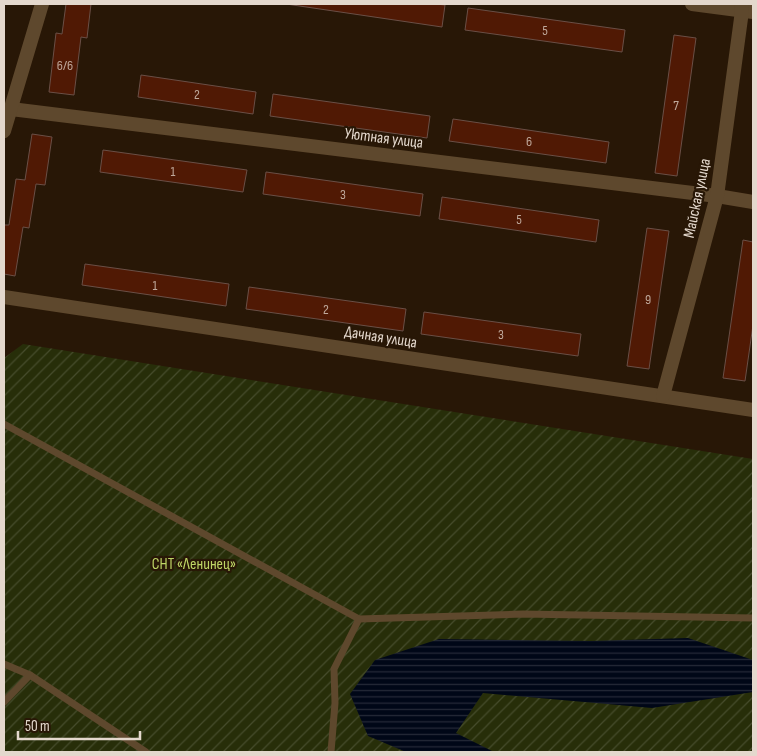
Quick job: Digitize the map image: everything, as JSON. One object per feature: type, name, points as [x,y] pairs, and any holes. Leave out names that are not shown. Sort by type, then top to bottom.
[{"type":"street","points":[[4,131],[42,4]]},
{"type":"street","points":[[692,4],[745,9]]},
{"type":"street","name":"Майская улица","points":[[663,396],[717,196],[745,9]]},
{"type":"street","name":"Уютная улица","points":[[11,109],[753,202]]},
{"type":"street","name":"Дачная улица","points":[[4,297],[753,410]]},
{"type":"lane","points":[[4,424],[359,619],[523,614],[753,618]]},
{"type":"lane","points":[[331,752],[335,703],[334,669],[359,619]]},
{"type":"lane","points":[[4,664],[30,675],[146,752]]},
{"type":"lane","points":[[4,702],[30,675]]},
{"type":"green space","name":"СНТ «Ленинец»","points":[[23,344],[753,459],[753,752],[4,752],[4,358]]},
{"type":"water","points":[[688,638],[753,660],[753,692],[652,708],[483,693],[456,733],[494,752],[406,752],[368,736],[350,694],[375,660],[439,639],[591,641]]},
{"type":"building","points":[[66,4],[91,4],[87,38],[81,37],[74,95],[49,92],[56,33],[62,34]]},
{"type":"building","points":[[286,4],[436,4],[445,5],[442,27]]},
{"type":"building","points":[[468,8],[625,30],[622,52],[465,30]]},
{"type":"building","points":[[674,35],[696,38],[677,176],[655,173]]},
{"type":"building","points":[[141,75],[256,92],[253,114],[138,97]]},
{"type":"building","points":[[273,94],[430,116],[427,138],[270,116]]},
{"type":"building","points":[[453,119],[609,142],[606,163],[449,141]]},
{"type":"building","points":[[32,134],[52,137],[45,185],[36,184],[29,228],[23,227],[15,276],[4,274],[4,225],[9,225],[16,179],[25,180]]},
{"type":"building","points":[[103,150],[247,170],[243,192],[100,172]]},
{"type":"building","points":[[266,172],[423,194],[420,216],[263,194]]},
{"type":"building","points":[[442,197],[599,220],[596,242],[439,219]]},
{"type":"building","points":[[647,228],[669,231],[649,369],[627,366]]},
{"type":"building","points":[[743,240],[753,242],[753,325],[745,381],[723,378]]},
{"type":"building","points":[[85,264],[229,284],[226,306],[82,285]]},
{"type":"building","points":[[249,287],[406,309],[403,331],[246,309]]},
{"type":"building","points":[[424,312],[581,334],[578,356],[421,334]]}]
